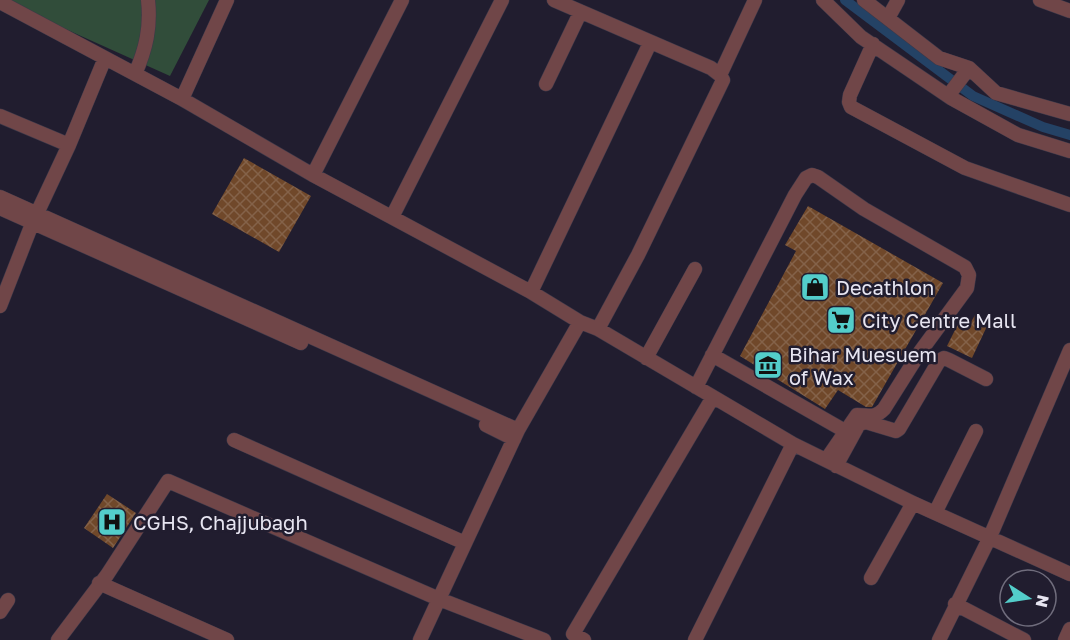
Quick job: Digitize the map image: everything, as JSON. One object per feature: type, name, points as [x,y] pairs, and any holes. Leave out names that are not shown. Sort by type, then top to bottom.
[{"type":"street","points":[[135,74],[143,56],[148,33],[147,0]]},
{"type":"street","points":[[182,99],[227,0]]},
{"type":"street","points":[[313,175],[402,0]]},
{"type":"street","points":[[392,217],[502,0]]},
{"type":"street","points":[[554,0],[711,68],[723,80],[723,85],[638,255],[598,329]]},
{"type":"street","points":[[720,75],[755,0]]},
{"type":"street","points":[[824,0],[861,36],[952,91],[1018,135],[1070,151]]},
{"type":"street","points":[[864,0],[939,58],[967,70],[996,93],[1070,114]]},
{"type":"street","points":[[888,18],[898,0]]},
{"type":"street","points":[[1040,0],[1070,11]]},
{"type":"street","points":[[0,2],[182,99],[313,175],[531,292],[580,322],[598,329],[793,444],[989,539],[1070,574]]},
{"type":"street","points":[[546,84],[580,13]]},
{"type":"street","points":[[531,292],[650,43]]},
{"type":"street","points":[[873,44],[850,95],[851,107],[965,168],[1070,205]]},
{"type":"street","points":[[1,297],[105,58]]},
{"type":"street","points":[[952,91],[967,70]]},
{"type":"street","points":[[0,116],[69,145]]},
{"type":"street","points":[[696,387],[795,195],[806,178],[812,175],[818,177],[864,209],[965,267],[969,275],[967,288],[920,352],[884,409],[877,416],[857,415],[845,431],[831,463]]},
{"type":"street","points":[[0,197],[35,218],[516,434]]},
{"type":"street","points":[[0,208],[35,218]]},
{"type":"street","points":[[646,358],[695,269]]},
{"type":"street","points":[[420,640],[516,434],[580,322]]},
{"type":"street","points":[[939,640],[989,539],[1070,350]]},
{"type":"street","points":[[712,355],[845,431]]},
{"type":"street","points":[[831,463],[859,424],[866,422],[896,431],[899,429],[939,361],[944,358],[986,379]]},
{"type":"street","points":[[584,640],[573,634],[713,397]]},
{"type":"street","points":[[935,513],[976,431]]},
{"type":"street","points":[[234,440],[465,543]]},
{"type":"street","points":[[696,640],[793,444]]},
{"type":"street","points":[[58,640],[107,575],[168,482],[439,599],[544,640]]},
{"type":"street","points":[[871,578],[913,503]]},
{"type":"street","points":[[99,584],[227,640]]},
{"type":"street","points":[[955,604],[1024,640]]},
{"type":"street","points":[[1065,640],[1070,629]]},
{"type":"green space","points":[[7,0],[209,0],[170,76],[32,14]]},
{"type":"building","points":[[244,158],[311,196],[279,252],[212,214]]},
{"type":"building","name":"City Centre Mall","points":[[808,206],[943,283],[872,407],[866,407],[838,390],[825,409],[740,356],[796,251],[785,245]]},
{"type":"building","points":[[975,315],[989,322],[972,358],[947,346],[961,318],[971,322]]},
{"type":"building","points":[[107,494],[136,513],[113,548],[84,528]]},
{"type":"waterway","points":[[845,0],[973,96],[1043,127],[1070,135]]},
{"type":"place","name":"Decathlon","points":[[815,287]]},
{"type":"place","name":"City Centre Mall","points":[[841,320]]},
{"type":"place","name":"Bihar Muesuem of Wax","points":[[768,365]]},
{"type":"place","name":"CGHS, Chajjubagh","points":[[112,522]]}]
